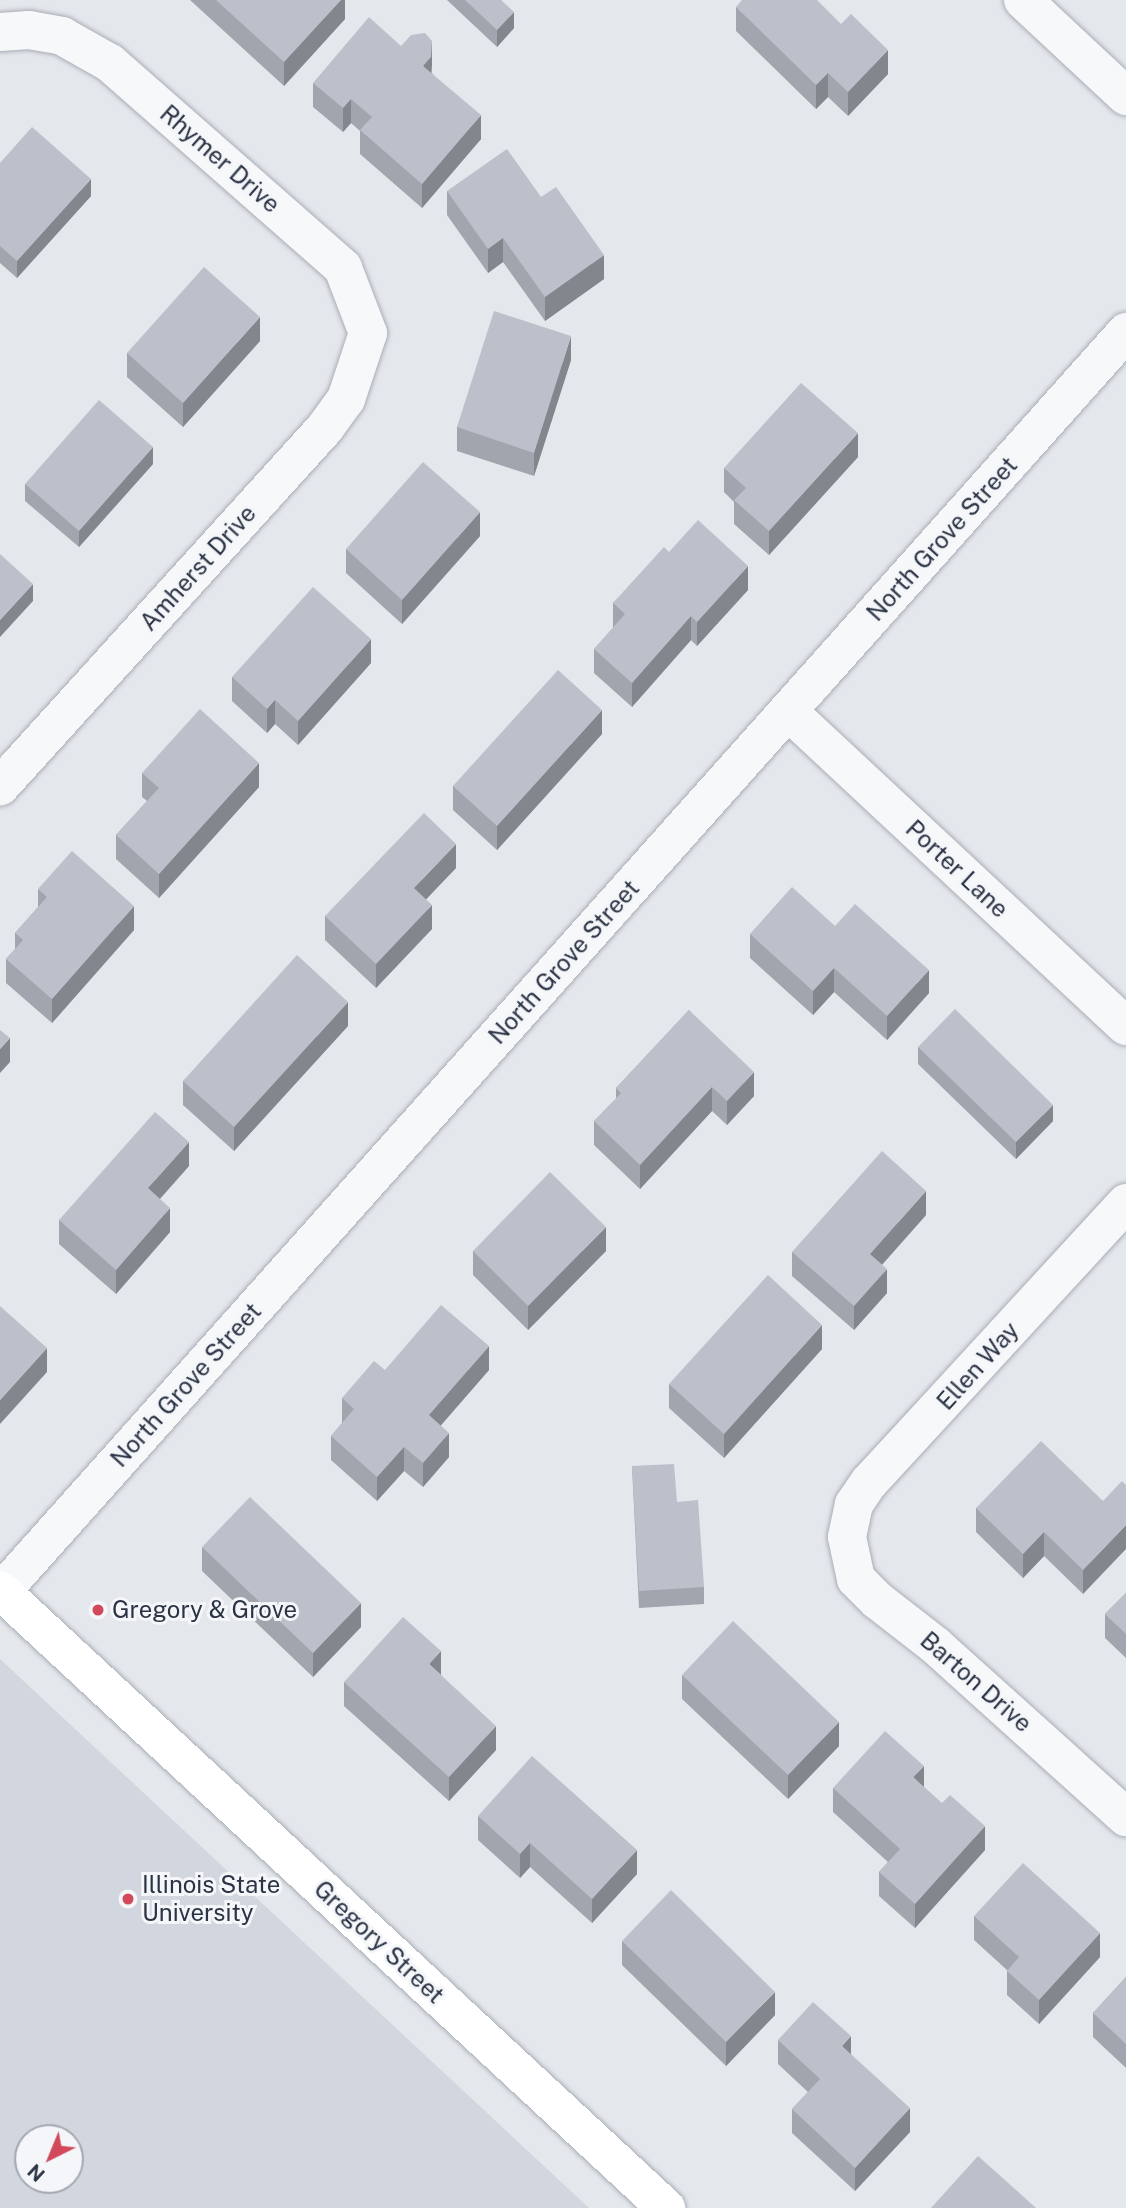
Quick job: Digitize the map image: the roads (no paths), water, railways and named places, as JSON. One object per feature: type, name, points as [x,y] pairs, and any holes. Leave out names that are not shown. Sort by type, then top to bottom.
[{"type":"main road","name":"Gregory Street","points":[[1,1590],[667,2208]]},
{"type":"street","points":[[1023,0],[1126,96]]},
{"type":"street","name":"Rhymer Drive","points":[[15,31],[62,36],[110,63],[343,268],[359,299],[368,333]]},
{"type":"street","name":"North Grove Street","points":[[1,1590],[1126,332]]},
{"type":"street","name":"Amherst Drive","points":[[0,787],[325,428],[346,399],[368,333]]},
{"type":"street","name":"Porter Lane","points":[[788,711],[1126,1026]]},
{"type":"street","name":"Ellen Way","points":[[847,1537],[854,1504],[869,1482],[1126,1203]]},
{"type":"street","name":"Barton Drive","points":[[847,1537],[856,1579],[877,1600],[936,1646],[1126,1817]]},
{"type":"place","name":"Gregory & Grove","points":[[98,1610]]},
{"type":"place","name":"Illinois State University","points":[[128,1899]]}]
